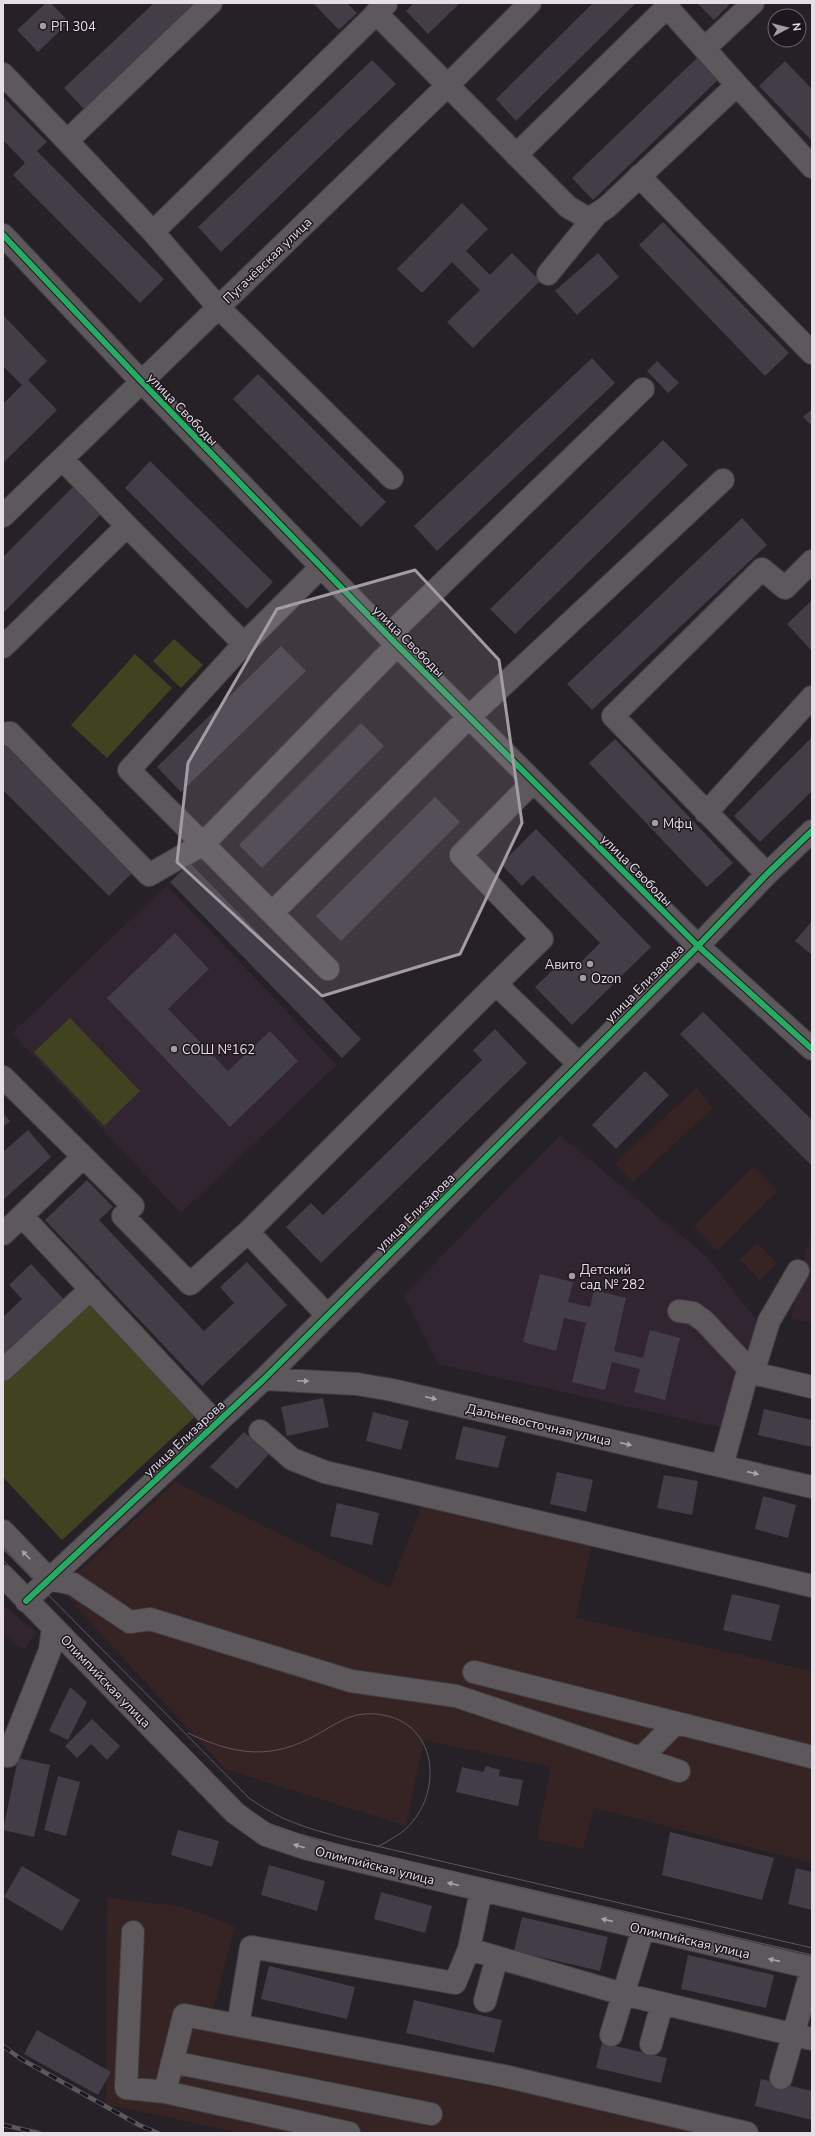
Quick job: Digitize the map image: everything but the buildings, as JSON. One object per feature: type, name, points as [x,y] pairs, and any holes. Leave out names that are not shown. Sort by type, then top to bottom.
[{"type":"street","points":[[67,141],[211,3]]},
{"type":"street","name":"Пугачёвская улица","points":[[3,516],[447,86],[530,3]]},
{"type":"street","points":[[705,48],[753,3]]},
{"type":"street","points":[[516,155],[667,7],[812,167]]},
{"type":"street","points":[[153,232],[381,8],[447,86],[568,207],[589,219],[606,208],[737,85]]},
{"type":"street","points":[[3,74],[153,232],[218,307],[392,478]]},
{"type":"street","points":[[639,176],[812,352]]},
{"type":"street","points":[[548,274],[596,215]]},
{"type":"street","name":"улица Свободы","points":[[3,235],[141,382],[392,640],[533,782],[698,946],[812,1049]]},
{"type":"street","points":[[3,734],[10,733],[149,875],[203,844],[392,640],[643,389]]},
{"type":"street","points":[[62,459],[244,644]]},
{"type":"street","points":[[272,913],[469,717],[723,480]]},
{"type":"street","points":[[3,647],[127,526]]},
{"type":"street","points":[[767,874],[613,716],[762,569],[785,588],[812,561]]},
{"type":"street","points":[[321,567],[244,644],[129,770],[328,969]]},
{"type":"street","points":[[706,813],[812,696]]},
{"type":"street","points":[[3,1077],[133,1206],[123,1216],[190,1284],[248,1232],[542,939],[461,855],[533,782]]},
{"type":"street","name":"улица Елизарова","points":[[26,1601],[264,1379],[698,946],[767,874],[812,832]]},
{"type":"street","points":[[496,984],[579,1064]]},
{"type":"street","points":[[3,1234],[83,1157]]},
{"type":"street","points":[[22,1216],[216,1423]]},
{"type":"street","points":[[248,1232],[327,1315]]},
{"type":"street","points":[[722,1466],[746,1378],[753,1373],[769,1321],[798,1271]]},
{"type":"street","points":[[3,1370],[91,1289]]},
{"type":"street","points":[[679,1311],[693,1313],[704,1321],[753,1373],[812,1387]]},
{"type":"street","name":"Дальневосточная улица","points":[[264,1379],[357,1384],[392,1390],[812,1487]]},
{"type":"street","points":[[260,1431],[292,1459],[325,1472],[812,1586]]},
{"type":"street","points":[[3,1531],[49,1579],[73,1584],[130,1622],[150,1619],[351,1681],[456,1696],[679,1771]]},
{"type":"street","name":"Олимпийская улица","points":[[3,1576],[231,1808],[266,1835],[308,1848],[481,1891],[812,1968]]},
{"type":"street","points":[[8,1756],[50,1650],[53,1627]]},
{"type":"street","points":[[474,1672],[812,1757]]},
{"type":"street","points":[[641,1758],[676,1723]]},
{"type":"street","points":[[238,2025],[251,1947],[455,1983],[470,1949],[481,1891]]},
{"type":"street","points":[[611,2034],[643,1929]]},
{"type":"street","points":[[132,1932],[126,2088],[165,2092],[350,2133]]},
{"type":"street","points":[[470,1949],[624,1994],[802,2037]]},
{"type":"street","points":[[485,2000],[497,1957]]},
{"type":"street","points":[[781,2078],[802,2037],[812,1968]]},
{"type":"street","points":[[651,2044],[662,2004]]},
{"type":"street","points":[[165,2092],[184,2015],[504,2076],[747,2133]]},
{"type":"street","points":[[172,2062],[431,2114]]},
{"type":"highlighted area","points":[[415,570],[499,660],[522,823],[460,954],[322,996],[177,862],[188,763],[277,609]]},
{"type":"shaded area","name":"СОШ №162","points":[[167,885],[337,1065],[181,1213],[12,1033]]},
{"type":"shaded area","points":[[696,1088],[713,1108],[633,1182],[615,1163]]},
{"type":"shaded area","name":"Детский сад № 282","points":[[560,1135],[706,1256],[758,1322],[723,1428],[438,1364],[404,1295]]},
{"type":"shaded area","points":[[754,1166],[778,1191],[717,1251],[694,1226]]},
{"type":"shaded area","points":[[812,1227],[812,1323],[791,1318]]},
{"type":"shaded area","points":[[757,1243],[777,1263],[760,1280],[740,1259]]},
{"type":"shaded area","points":[[175,1482],[390,1588],[423,1503],[591,1546],[576,1618],[812,1671],[812,1863],[594,1808],[583,1849],[537,1839],[551,1767],[424,1740],[406,1826],[225,1769],[60,1589]]},
{"type":"shaded area","points":[[3,1605],[36,1632],[24,1650],[3,1634]]},
{"type":"shaded area","points":[[107,1898],[180,1906],[235,1926],[208,2029],[725,2133],[240,2133],[106,2104]]},
{"type":"green space","points":[[174,639],[203,665],[181,688],[153,661]]},
{"type":"green space","points":[[135,654],[172,688],[107,758],[71,725]]},
{"type":"green space","points":[[70,1018],[140,1091],[104,1126],[34,1052]]},
{"type":"green space","points":[[87,1297],[197,1415],[62,1540],[3,1477],[3,1376]]},
{"type":"tram line","points":[[3,1549],[249,1798],[274,1814],[298,1824],[351,1840],[812,1948]]},
{"type":"tram line","points":[[3,1560],[246,1808],[268,1823],[296,1833],[348,1847],[812,1955]]},
{"type":"tram line","points":[[188,1733],[222,1746],[253,1752],[269,1751],[301,1743],[341,1721],[356,1715],[383,1715],[403,1722],[418,1735],[427,1751],[430,1770],[428,1790],[421,1809],[409,1825],[393,1838],[377,1847]]},
{"type":"railway","points":[[3,2046],[21,2059],[139,2125],[158,2133]]},
{"type":"railway","points":[[3,2125],[39,2133]]},
{"type":"cycle path","points":[[3,235],[141,381],[397,645],[698,946],[812,1049]]},
{"type":"cycle path","points":[[26,1601],[264,1379],[698,946],[767,874],[812,831]]},
{"type":"place","name":"РП 304","points":[[43,26]]},
{"type":"place","name":"Мфц","points":[[655,823]]},
{"type":"place","name":"Авито","points":[[590,964]]},
{"type":"place","name":"Ozon","points":[[583,978]]},
{"type":"place","name":"СОШ №162","points":[[174,1049]]},
{"type":"place","name":"Детский сад № 282","points":[[572,1276]]}]
